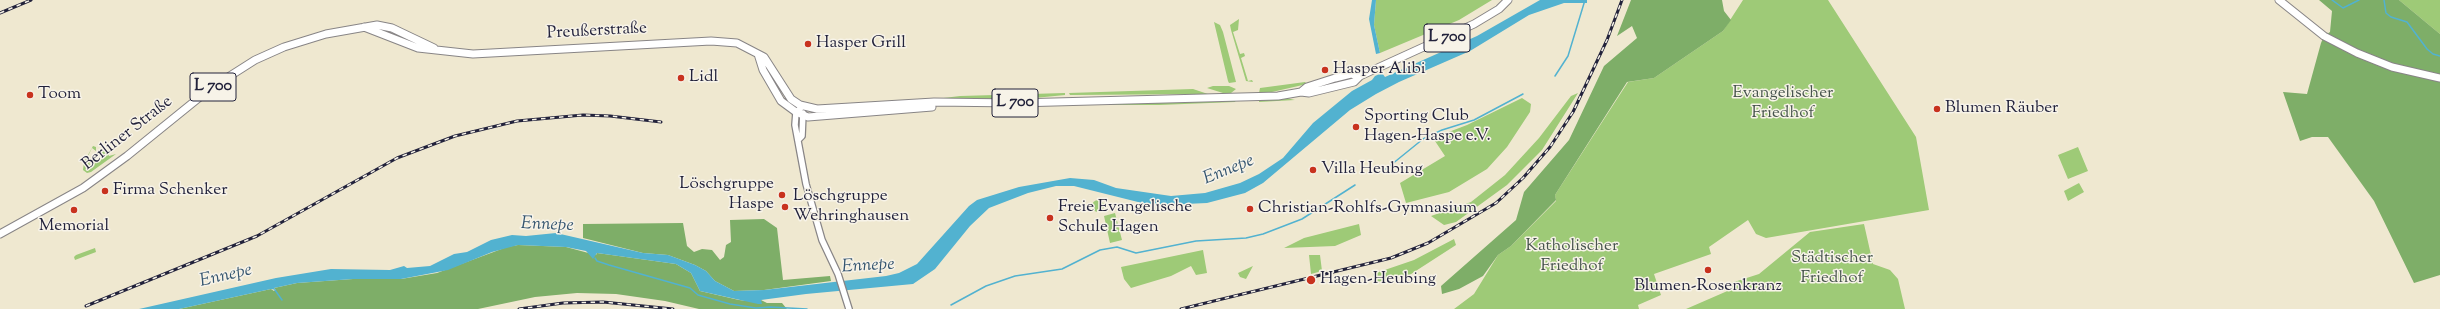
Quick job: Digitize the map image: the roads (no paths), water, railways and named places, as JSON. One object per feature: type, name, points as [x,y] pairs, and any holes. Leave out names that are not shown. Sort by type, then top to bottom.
[{"type":"main road","name":"L 700","points":[[1499,9],[1508,0]]},
{"type":"main road","name":"L 700","points":[[758,54],[771,68],[785,93],[803,106],[817,109],[934,102],[1278,96],[1301,92],[1307,86],[1351,74],[1360,76],[1466,29],[1512,0]]},
{"type":"main road","points":[[2279,0],[2324,36],[2357,53],[2392,67],[2440,78]]},
{"type":"main road","name":"Berliner Straße","points":[[0,234],[29,220],[100,176],[205,92],[255,60],[312,38],[364,27],[377,25],[402,32]]},
{"type":"main road","name":"Preußerstraße","points":[[364,27],[418,48],[434,48],[486,54],[719,41],[744,45],[758,54]]},
{"type":"main road","name":"Preußerstraße","points":[[402,32],[434,48]]},
{"type":"main road","points":[[758,54],[763,70],[776,95],[799,114]]},
{"type":"main road","name":"L 700","points":[[799,114],[816,117],[937,106],[945,103]]},
{"type":"street","points":[[803,106],[799,114],[796,134],[801,163],[822,240],[838,274],[849,309]]},
{"type":"water","points":[[1372,0],[1376,0],[1374,25],[1380,53],[1376,54],[1369,19]]},
{"type":"water","points":[[1540,0],[1587,0],[1587,3],[1564,3],[1529,15],[1470,51],[1399,82],[1376,94],[1350,110],[1263,183],[1245,193],[1207,203],[1163,205],[1142,203],[1074,186],[1056,186],[1028,193],[989,208],[970,226],[935,269],[913,284],[806,294],[761,300],[762,304],[758,304],[700,291],[691,273],[676,264],[597,253],[593,259],[586,251],[566,247],[518,245],[492,252],[448,270],[401,279],[353,279],[297,283],[274,288],[276,290],[271,289],[179,309],[139,309],[276,278],[331,269],[390,270],[404,266],[407,268],[430,266],[454,254],[467,252],[491,240],[512,235],[526,236],[556,233],[643,253],[668,255],[695,265],[706,271],[715,281],[734,291],[764,290],[886,276],[899,273],[917,264],[969,206],[977,200],[1019,187],[1070,178],[1094,180],[1116,188],[1171,196],[1205,193],[1240,183],[1259,174],[1283,158],[1313,123],[1352,91],[1372,80],[1375,76],[1382,73],[1385,77],[1477,36]]},
{"type":"waterway","name":"Ennepe","points":[[1555,76],[1568,56],[1585,0]]},
{"type":"waterway","points":[[2332,0],[2343,8],[2359,0]]},
{"type":"waterway","points":[[2384,0],[2386,13],[2391,17],[2407,22],[2427,49],[2433,54],[2440,56]]},
{"type":"waterway","name":"Ennepe","points":[[1386,169],[1423,139],[1442,130],[1474,120],[1523,94]]},
{"type":"waterway","points":[[951,305],[986,286],[1015,276],[1062,269],[1100,250],[1117,247],[1136,253],[1196,241],[1246,238],[1263,234],[1302,219],[1355,185]]},
{"type":"waterway","points":[[595,258],[597,261],[609,265],[690,288],[698,295],[730,304],[756,308],[770,307],[807,309]]},
{"type":"waterway","points":[[275,290],[282,300]]},
{"type":"railway","points":[[0,13],[31,0]]},
{"type":"railway","points":[[1181,309],[1391,258],[1428,243],[1496,203],[1523,178],[1550,147],[1573,112],[1607,40],[1622,0]]},
{"type":"railway","points":[[86,306],[257,236],[397,158],[455,136],[517,121],[583,115],[610,116],[661,122]]},
{"type":"railway","points":[[519,309],[563,303],[603,302],[673,309]]},
{"type":"place","name":"Hasper Grill","points":[[808,44]]},
{"type":"place","name":"Hasper Alibi","points":[[1325,70]]},
{"type":"place","name":"Lidl","points":[[681,78]]},
{"type":"place","name":"Toom","points":[[30,95]]},
{"type":"place","name":"Blumen Räuber","points":[[1937,109]]},
{"type":"place","name":"Sporting Club Hagen-Haspe e.V.","points":[[1356,127]]},
{"type":"place","name":"Villa Heubing","points":[[1313,170]]},
{"type":"place","name":"Firma Schenker","points":[[105,191]]},
{"type":"place","name":"Löschgruppe Haspe","points":[[782,195]]},
{"type":"place","name":"Löschgruppe Wehringhausen","points":[[785,207]]},
{"type":"place","name":"Christian-Rohlfs-Gymnasium","points":[[1250,209]]},
{"type":"place","name":"Memorial","points":[[74,210]]},
{"type":"place","name":"Freie Evangelische Schule Hagen","points":[[1050,218]]},
{"type":"place","name":"Blumen-Rosenkranz","points":[[1708,270]]},
{"type":"place","name":"Hagen-Heubing","points":[[1311,280]]},
{"type":"park label","name":"Evangelischer Friedhof","points":[[1783,104]]},
{"type":"park label","name":"Katholischer Friedhof","points":[[1572,257]]},
{"type":"park label","name":"Städtischer Friedhof","points":[[1832,269]]}]
